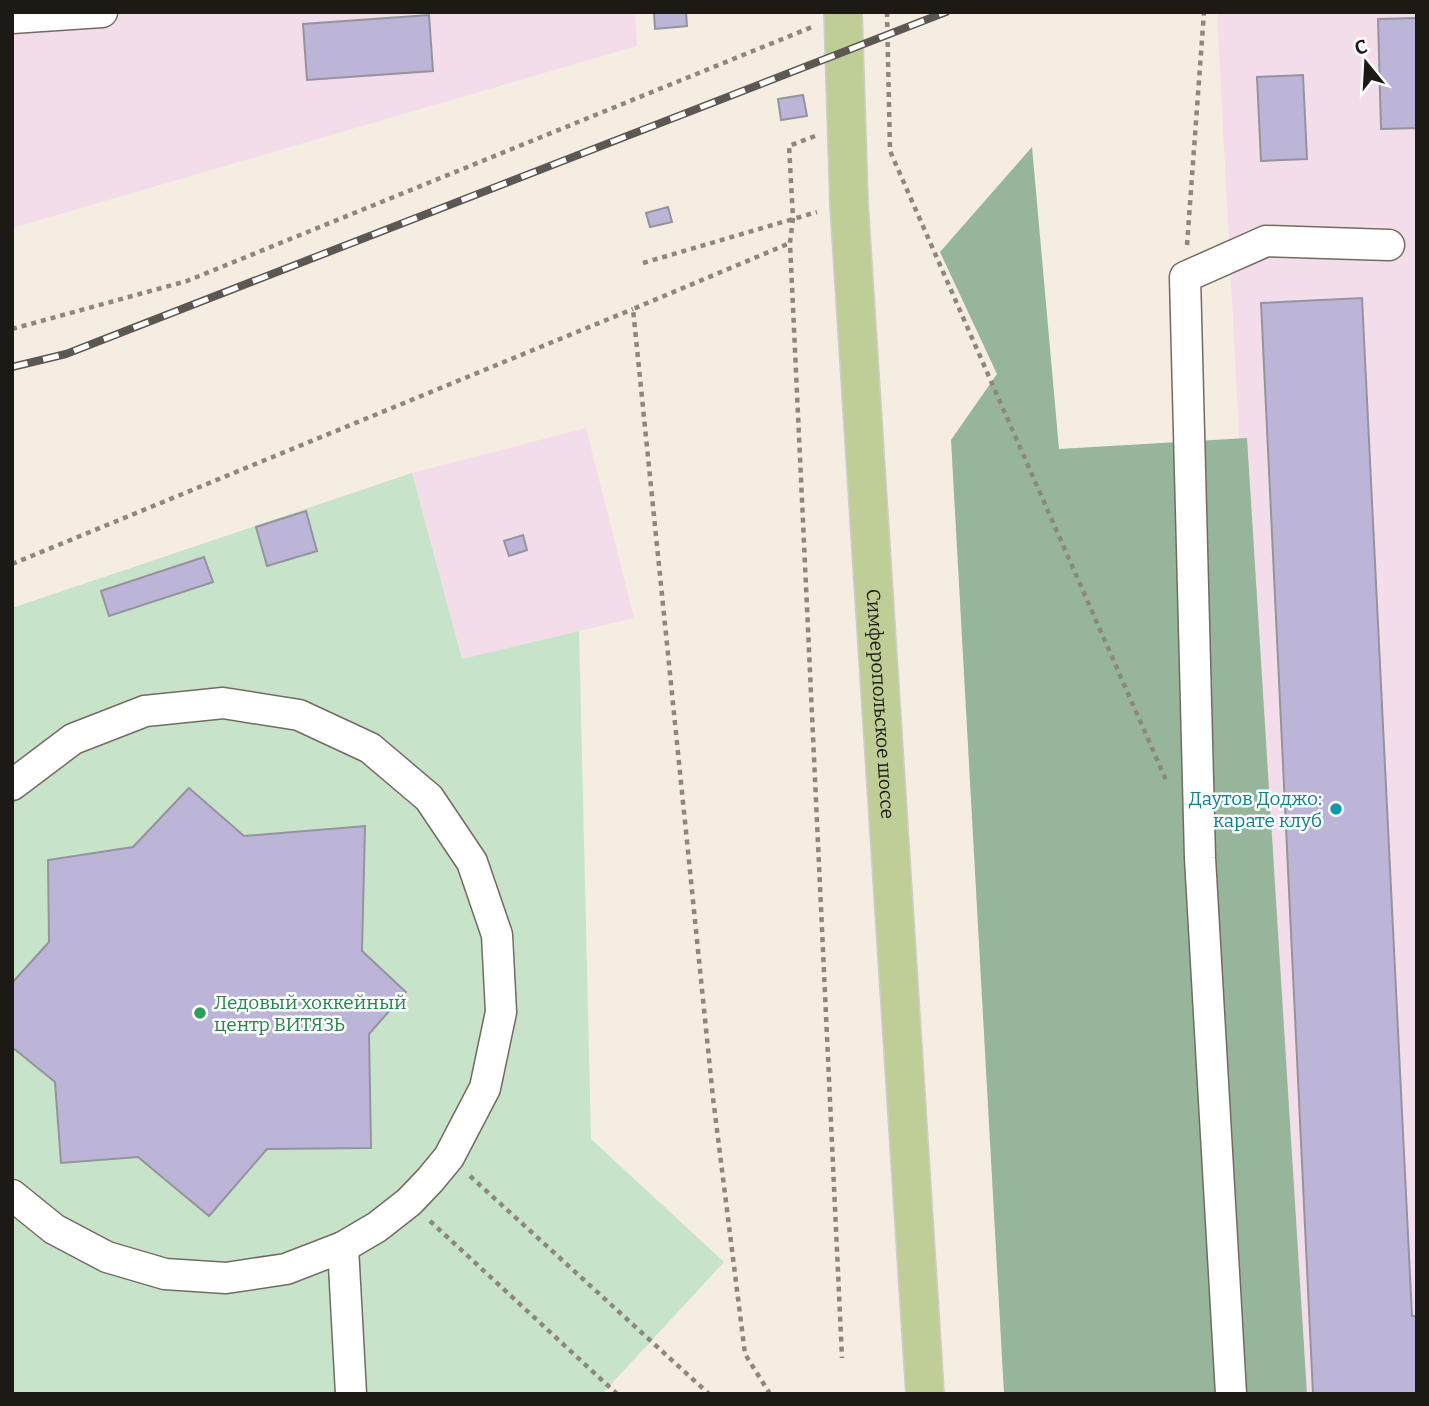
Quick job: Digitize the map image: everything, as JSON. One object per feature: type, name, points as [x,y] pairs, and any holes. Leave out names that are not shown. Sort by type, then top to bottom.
[{"type":"main road","name":"Симферопольское шоссе","points":[[828,18],[849,204],[925,1394]]},
{"type":"lane","points":[[12,18],[102,12]]},
{"type":"lane","points":[[1231,1394],[1200,858],[1185,277],[1266,242],[1389,245]]},
{"type":"lane","points":[[12,785],[73,739],[145,711],[223,703],[299,715],[370,748],[429,798],[472,862],[497,935],[501,1012],[485,1088],[449,1157],[409,1202],[377,1227],[343,1247],[286,1269],[226,1278],[166,1274],[107,1258],[54,1229],[12,1195]]},
{"type":"lane","points":[[343,1247],[351,1394]]},
{"type":"path","points":[[887,12],[890,151],[1167,782]]},
{"type":"path","points":[[1185,277],[1204,12]]},
{"type":"path","points":[[813,39],[828,18]]},
{"type":"path","points":[[12,329],[187,281],[828,18]]},
{"type":"path","points":[[823,133],[789,146],[793,219],[790,243],[842,1358]]},
{"type":"path","points":[[643,264],[849,204]]},
{"type":"path","points":[[12,564],[790,243]]},
{"type":"path","points":[[633,309],[718,1138],[746,1354],[770,1394]]},
{"type":"path","points":[[449,1157],[709,1394]]},
{"type":"path","points":[[409,1202],[617,1394]]},
{"type":"shaded area","points":[[12,12],[635,12],[637,46],[12,228]]},
{"type":"shaded area","points":[[1217,12],[1417,12],[1417,1394],[1289,1394]]},
{"type":"shaded area","points":[[586,428],[634,618],[462,659],[412,473]]},
{"type":"green space","points":[[1032,147],[1059,449],[1247,438],[1307,1394],[1004,1394],[951,440],[997,374],[940,252]]},
{"type":"green space","points":[[412,473],[462,659],[579,631],[591,1139],[724,1262],[602,1394],[12,1394],[12,608]]},
{"type":"building","points":[[654,12],[686,12],[687,26],[655,29]]},
{"type":"building","points":[[429,15],[433,71],[307,80],[303,24]]},
{"type":"building","points":[[1417,18],[1417,128],[1381,129],[1378,19]]},
{"type":"building","points":[[1303,75],[1307,159],[1261,161],[1257,77]]},
{"type":"building","points":[[803,95],[807,116],[781,120],[778,99]]},
{"type":"building","points":[[668,207],[672,222],[650,227],[646,213]]},
{"type":"building","name":"Даутов Доджо: карате клуб","points":[[1362,298],[1412,1316],[1417,1316],[1417,1394],[1313,1394],[1261,303]]},
{"type":"building","points":[[306,511],[317,551],[267,566],[256,527]]},
{"type":"building","points":[[523,535],[527,550],[509,556],[504,541]]},
{"type":"building","points":[[204,557],[213,582],[109,616],[101,591]]},
{"type":"building","name":"Ледовый хоккейный центр ВИТЯЗЬ","points":[[189,788],[244,836],[365,826],[362,951],[406,992],[369,1034],[371,1148],[267,1149],[209,1216],[138,1157],[61,1163],[55,1082],[12,1047],[12,983],[49,942],[48,860],[133,847]]},
{"type":"railway","points":[[12,367],[66,354],[946,12]]},
{"type":"place","name":"Даутов Доджо: карате клуб","points":[[1336,809]]},
{"type":"place","name":"Ледовый хоккейный центр ВИТЯЗЬ","points":[[200,1013]]}]
